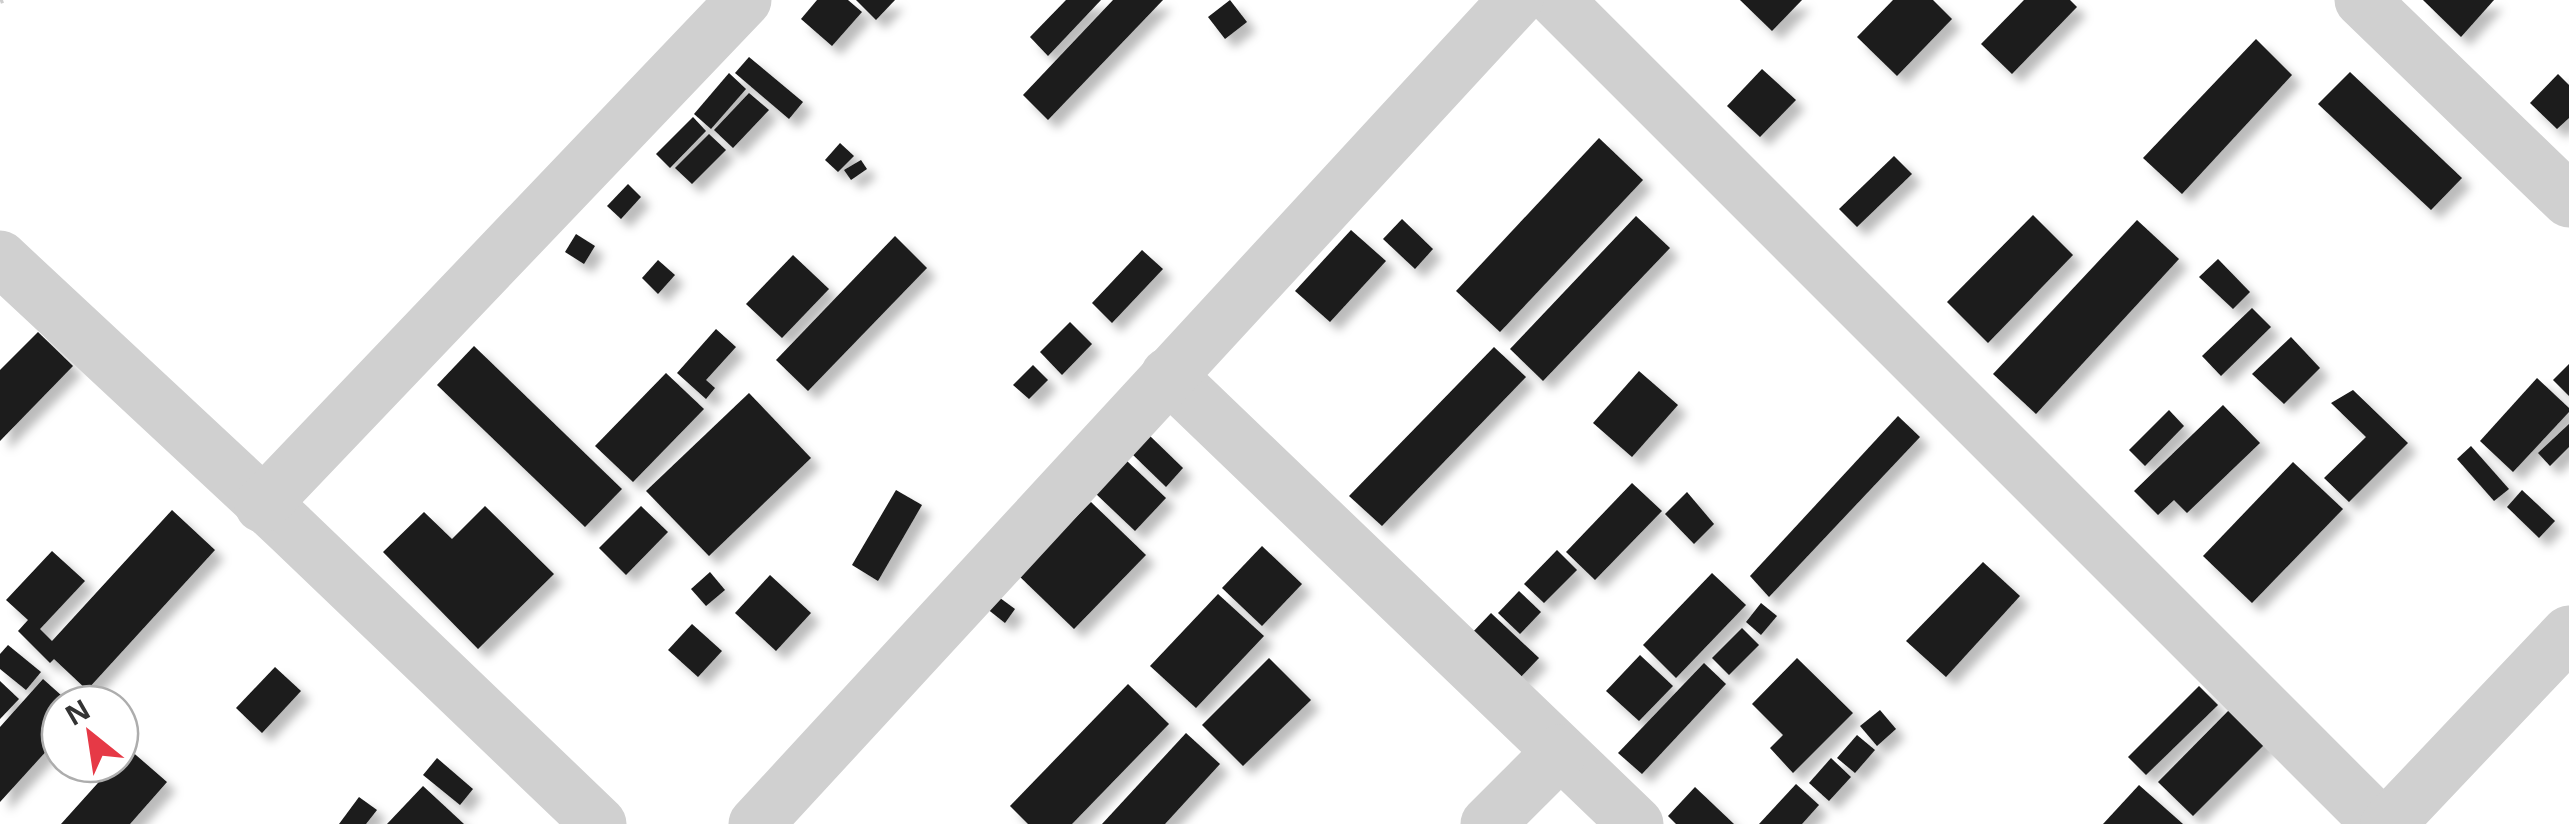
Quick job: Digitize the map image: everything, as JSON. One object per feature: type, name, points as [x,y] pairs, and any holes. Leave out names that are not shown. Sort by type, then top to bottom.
[{"type":"street","points":[[262,506],[744,0]]},
{"type":"street","points":[[756,824],[1516,0]]},
{"type":"street","points":[[1556,0],[2384,824],[2569,633]]},
{"type":"street","points":[[2362,0],[2569,200]]},
{"type":"street","points":[[0,258],[599,824]]},
{"type":"street","points":[[1168,375],[1636,824]]},
{"type":"street","points":[[1488,824],[1560,752]]},
{"type":"building","points":[[817,0],[848,0],[862,12],[832,46],[801,19]]},
{"type":"building","points":[[856,0],[895,0],[876,20]]},
{"type":"building","points":[[1066,0],[1101,0],[1048,56],[1030,37]]},
{"type":"building","points":[[1113,0],[1163,0],[1048,120],[1023,95]]},
{"type":"building","points":[[1230,0],[1247,22],[1225,39],[1208,17]]},
{"type":"building","points":[[1740,0],[1802,0],[1772,31]]},
{"type":"building","points":[[1893,0],[1933,0],[1952,19],[1897,76],[1857,37]]},
{"type":"building","points":[[2024,0],[2070,0],[2077,7],[2012,74],[1981,44]]},
{"type":"building","points":[[2423,0],[2494,0],[2461,37]]},
{"type":"building","points":[[2256,39],[2292,75],[2182,194],[2143,158]]},
{"type":"building","points":[[749,57],[803,102],[789,119],[735,73]]},
{"type":"building","points":[[1762,69],[1796,100],[1760,137],[1727,106]]},
{"type":"building","points":[[2350,72],[2462,178],[2431,210],[2318,104]]},
{"type":"building","points":[[729,73],[746,89],[711,129],[694,114]]},
{"type":"building","points":[[2558,74],[2569,85],[2569,118],[2557,129],[2530,103]]},
{"type":"building","points":[[749,93],[769,110],[733,148],[714,130]]},
{"type":"building","points":[[693,117],[706,131],[670,168],[656,154]]},
{"type":"building","points":[[709,134],[726,150],[692,184],[675,168]]},
{"type":"building","points":[[1599,138],[1643,180],[1500,332],[1456,291]]},
{"type":"building","points":[[840,143],[854,156],[838,172],[825,160]]},
{"type":"building","points":[[1894,156],[1912,174],[1857,227],[1839,209]]},
{"type":"building","points":[[861,160],[867,169],[851,180],[844,170]]},
{"type":"building","points":[[628,184],[641,197],[621,219],[607,206]]},
{"type":"building","points":[[2033,215],[2073,255],[1988,343],[1947,302]]},
{"type":"building","points":[[1636,216],[1670,248],[1543,381],[1510,349]]},
{"type":"building","points":[[1402,219],[1433,249],[1415,269],[1383,239]]},
{"type":"building","points":[[2137,220],[2179,259],[2036,414],[1993,374]]},
{"type":"building","points":[[1351,230],[1386,261],[1330,322],[1295,291]]},
{"type":"building","points":[[576,234],[595,246],[584,264],[565,252]]},
{"type":"building","points":[[895,236],[927,268],[808,391],[776,360]]},
{"type":"building","points":[[1142,250],[1163,269],[1112,323],[1092,303]]},
{"type":"building","points":[[793,255],[829,289],[782,338],[746,304]]},
{"type":"building","points":[[2218,259],[2250,292],[2233,309],[2199,277]]},
{"type":"building","points":[[658,260],[675,275],[658,294],[642,278]]},
{"type":"building","points":[[2252,308],[2271,327],[2221,376],[2202,356]]},
{"type":"building","points":[[1070,322],[1092,344],[1062,375],[1040,352]]},
{"type":"building","points":[[716,329],[736,347],[706,380],[715,388],[706,399],[677,373]]},
{"type":"building","points":[[38,332],[73,366],[0,441],[0,370]]},
{"type":"building","points":[[2291,337],[2320,368],[2284,404],[2252,374]]},
{"type":"building","points":[[474,346],[622,489],[585,527],[437,385]]},
{"type":"building","points":[[1494,347],[1526,377],[1382,526],[1349,496]]},
{"type":"building","points":[[2569,364],[2569,396],[2553,380]]},
{"type":"building","points":[[1033,365],[1048,380],[1029,399],[1013,385]]},
{"type":"building","points":[[1639,371],[1678,405],[1632,457],[1593,423]]},
{"type":"building","points":[[666,373],[704,409],[633,482],[595,446]]},
{"type":"building","points":[[2537,378],[2569,412],[2513,472],[2480,441]]},
{"type":"building","points":[[2353,390],[2408,443],[2349,502],[2324,478],[2366,437],[2331,403]]},
{"type":"building","points":[[749,393],[811,458],[709,556],[646,491]]},
{"type":"building","points":[[2223,405],[2260,443],[2187,513],[2174,500],[2158,515],[2134,491]]},
{"type":"building","points":[[2169,410],[2184,426],[2145,466],[2129,450]]},
{"type":"building","points":[[1898,416],[1920,437],[1769,597],[1750,576]]},
{"type":"building","points":[[2569,424],[2569,447],[2550,466],[2538,453]]},
{"type":"building","points":[[1148,434],[1183,468],[1166,487],[1130,452]]},
{"type":"building","points":[[2471,446],[2509,489],[2494,501],[2457,459]]},
{"type":"building","points":[[1127,461],[1166,498],[1135,531],[1095,493]]},
{"type":"building","points":[[2293,462],[2343,509],[2252,603],[2203,556]]},
{"type":"building","points":[[1632,483],[1662,511],[1595,580],[1566,552]]},
{"type":"building","points":[[896,490],[922,505],[878,581],[852,565]]},
{"type":"building","points":[[2522,490],[2555,521],[2539,538],[2507,507]]},
{"type":"building","points":[[1687,492],[1714,524],[1694,544],[1665,514]]},
{"type":"building","points":[[1091,502],[1146,555],[1074,629],[1018,575]]},
{"type":"building","points":[[485,506],[554,574],[478,649],[383,552],[424,512],[452,539]]},
{"type":"building","points":[[641,506],[668,532],[626,575],[599,548]]},
{"type":"building","points":[[172,510],[215,550],[92,684],[81,684],[54,659],[50,663],[18,631],[28,620],[6,600],[52,551],[85,581],[40,629],[52,641]]},
{"type":"building","points":[[1262,546],[1302,584],[1262,626],[1222,588]]},
{"type":"building","points":[[1557,550],[1577,570],[1544,603],[1524,584]]},
{"type":"building","points":[[1983,562],[2020,596],[1946,677],[1906,641]]},
{"type":"building","points":[[710,572],[725,590],[706,606],[691,589]]},
{"type":"building","points":[[1712,573],[1746,605],[1676,678],[1643,645]]},
{"type":"building","points":[[770,575],[811,613],[776,651],[735,613]]},
{"type":"building","points":[[1519,591],[1541,612],[1520,634],[1498,613]]},
{"type":"building","points":[[1218,594],[1264,636],[1196,708],[1150,666]]},
{"type":"building","points":[[996,595],[1015,609],[1005,623],[986,608]]},
{"type":"building","points":[[1761,603],[1777,616],[1761,635],[1746,622]]},
{"type":"building","points":[[1491,613],[1539,658],[1518,680],[1470,635]]},
{"type":"building","points":[[692,624],[722,651],[698,677],[668,650]]},
{"type":"building","points":[[1742,628],[1759,645],[1729,675],[1712,658]]},
{"type":"building","points":[[8,645],[41,672],[26,690],[0,669],[0,654]]},
{"type":"building","points":[[1640,655],[1673,686],[1639,721],[1606,691]]},
{"type":"building","points":[[1269,658],[1311,700],[1243,766],[1202,725]]},
{"type":"building","points":[[1797,658],[1853,713],[1793,773],[1770,748],[1783,735],[1752,704]]},
{"type":"building","points":[[1704,663],[1726,684],[1642,774],[1618,753]]},
{"type":"building","points":[[275,667],[301,691],[262,733],[236,708]]},
{"type":"building","points":[[43,679],[49,684],[40,684],[40,758],[0,802],[0,727]]},
{"type":"building","points":[[0,681],[19,699],[0,719]]},
{"type":"building","points":[[1128,684],[1169,724],[1072,824],[1028,824],[1010,806]]},
{"type":"building","points":[[2199,686],[2218,705],[2146,775],[2128,757]]},
{"type":"building","points":[[2233,706],[2269,740],[2193,816],[2158,782]]},
{"type":"building","points":[[1880,710],[1896,729],[1877,746],[1860,726]]},
{"type":"building","points":[[1186,733],[1220,764],[1165,824],[1102,824]]},
{"type":"building","points":[[1857,735],[1875,750],[1855,773],[1837,758]]},
{"type":"building","points":[[437,758],[473,789],[460,805],[423,775]]},
{"type":"building","points":[[1831,758],[1851,777],[1829,801],[1809,783]]},
{"type":"building","points":[[140,759],[167,782],[130,824],[61,824],[97,784],[140,784]]},
{"type":"building","points":[[1796,784],[1819,805],[1802,824],[1759,824]]},
{"type":"building","points":[[2139,785],[2183,824],[2103,824]]},
{"type":"building","points":[[423,786],[464,824],[387,824]]},
{"type":"building","points":[[1695,787],[1734,824],[1676,824],[1668,816]]},
{"type":"building","points":[[359,797],[377,810],[366,824],[339,824]]}]
